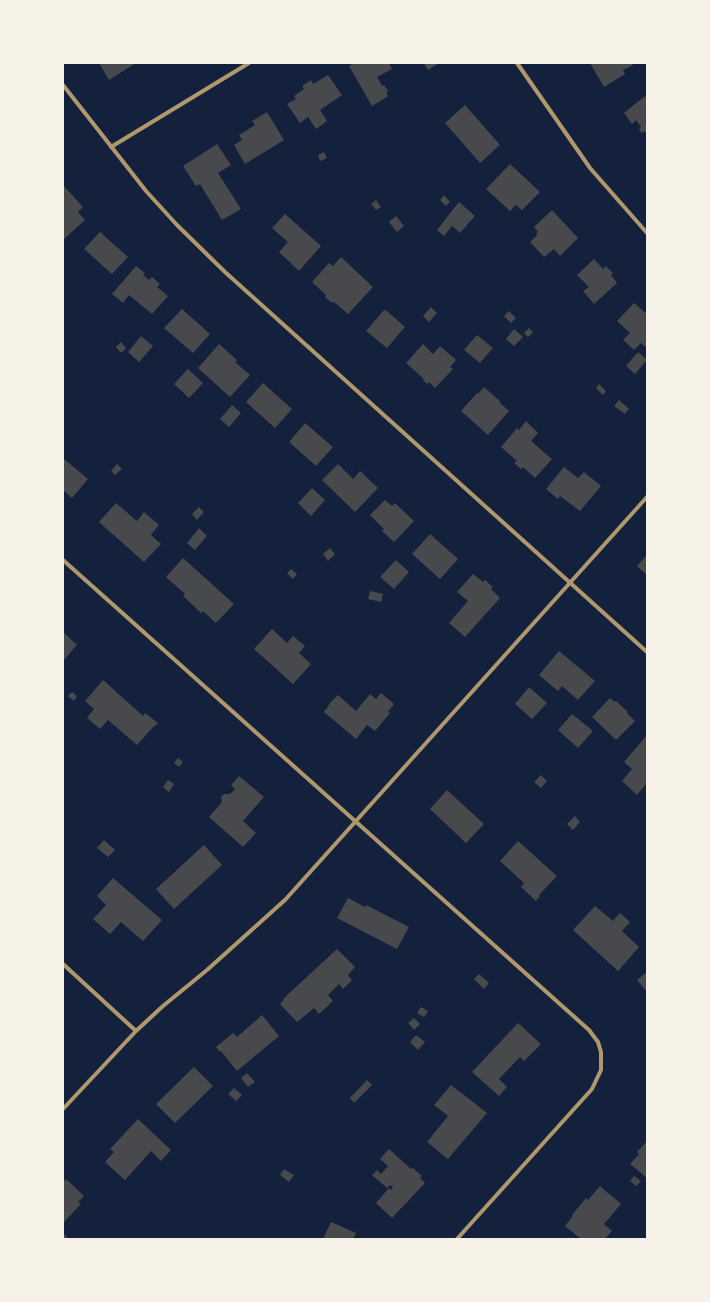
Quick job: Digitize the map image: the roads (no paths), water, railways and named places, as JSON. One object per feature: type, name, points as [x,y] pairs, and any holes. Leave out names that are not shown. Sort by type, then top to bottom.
[{"type":"street","points":[[111,147],[249,63]]},
{"type":"street","points":[[517,63],[590,168],[647,233]]},
{"type":"street","points":[[63,85],[146,191],[177,225],[225,272],[647,652]]},
{"type":"street","points":[[63,1109],[136,1031],[224,956],[285,900],[647,497]]},
{"type":"street","points":[[63,560],[589,1030],[598,1042],[601,1052],[601,1070],[592,1089],[457,1239]]},
{"type":"street","points":[[63,964],[136,1031]]}]
